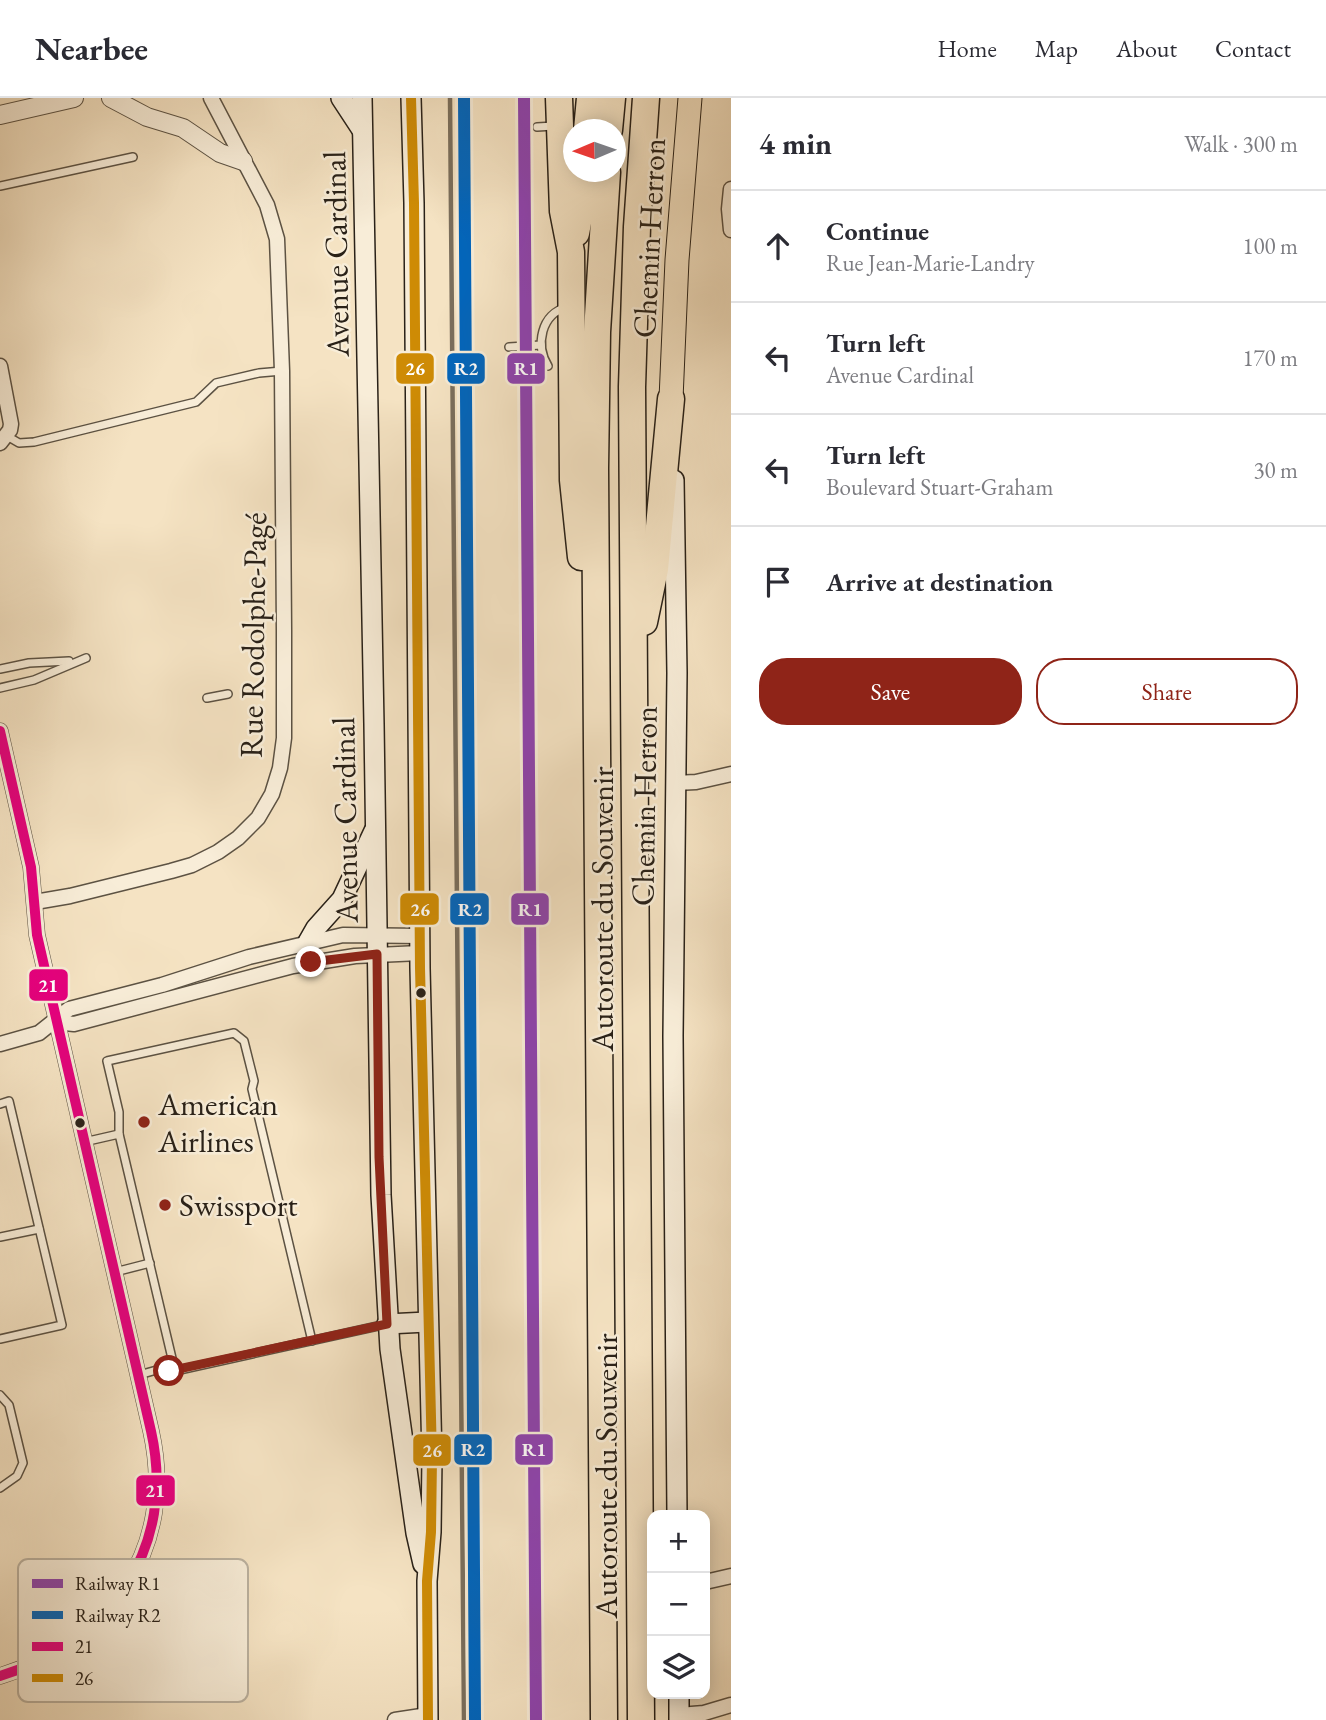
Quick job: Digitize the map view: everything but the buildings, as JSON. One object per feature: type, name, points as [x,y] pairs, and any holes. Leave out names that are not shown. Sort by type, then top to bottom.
[{"type":"highway","points":[[559,98],[549,126],[571,252],[573,480],[597,698]]},
{"type":"highway","points":[[588,119],[590,98]]},
{"type":"highway","points":[[610,119],[612,98]]},
{"type":"highway","name":"Autoroute du Souvenir","points":[[641,1720],[633,336],[639,186],[646,98]]},
{"type":"highway","points":[[571,252],[580,212],[583,182]]},
{"type":"highway","name":"Autoroute du Souvenir","points":[[604,1720],[596,413],[600,270],[606,182]]},
{"type":"highway","points":[[634,675],[655,569],[671,399]]},
{"type":"main road","points":[[341,98],[363,131]]},
{"type":"main road","name":"Avenue Cardinal","points":[[362,98],[380,1170],[387,1324],[416,1532],[427,1581]]},
{"type":"main road","name":"Avenue Cardinal","points":[[411,98],[420,944],[432,1458],[427,1581],[428,1717]]},
{"type":"main road","name":"Chemin Herron","points":[[677,1510],[673,1049],[677,636],[671,399],[677,260],[690,98]]},
{"type":"main road","points":[[309,942],[316,928],[342,899],[375,827]]},
{"type":"main road","points":[[387,1324],[427,1322]]},
{"type":"main road","points":[[679,1699],[679,1718]]},
{"type":"street","points":[[0,115],[74,98]]},
{"type":"street","points":[[111,98],[147,117],[183,128],[220,153],[243,162]]},
{"type":"street","name":"Rue Rodolphe-Pagé","points":[[35,901],[70,896],[171,871],[205,859],[248,829],[272,794],[280,768],[284,738],[282,371],[277,239],[267,205],[211,98]]},
{"type":"street","points":[[730,196],[731,230]]},
{"type":"street","points":[[0,366],[11,416],[10,430],[3,440]]},
{"type":"street","points":[[0,731],[31,867],[37,935],[55,1022],[157,1467],[158,1495],[148,1543],[141,1559]]},
{"type":"street","points":[[675,783],[731,775]]},
{"type":"street","points":[[0,1044],[36,1035],[69,1009],[162,985],[232,961],[353,934],[377,945]]},
{"type":"street","points":[[55,1022],[74,1024],[286,968],[339,958],[377,945],[420,944]]},
{"type":"street","points":[[710,1581],[731,1576]]},
{"type":"street","points":[[0,1666],[18,1661]]},
{"type":"street","points":[[0,1676],[18,1667]]},
{"type":"street","points":[[679,1718],[731,1705]]},
{"type":"street","points":[[395,1720],[428,1717]]},
{"type":"lane","points":[[0,186],[133,157]]},
{"type":"lane","points":[[548,366],[541,345],[547,321],[559,309],[571,306]]},
{"type":"lane","points":[[509,346],[541,345]]},
{"type":"lane","points":[[3,440],[34,442],[196,402],[216,383],[259,373],[282,371]]},
{"type":"lane","points":[[0,688],[34,680],[86,658]]},
{"type":"lane","points":[[0,669],[29,663],[75,661]]},
{"type":"lane","points":[[29,663],[34,680]]},
{"type":"lane","points":[[207,698],[228,694]]},
{"type":"lane","points":[[175,1371],[119,1134],[119,1112],[107,1061],[234,1033],[244,1041],[254,1081],[252,1089],[312,1341]]},
{"type":"lane","points":[[0,1104],[9,1101],[62,1325],[0,1339]]},
{"type":"lane","points":[[84,1143],[119,1134]]},
{"type":"lane","points":[[0,1237],[39,1229]]},
{"type":"lane","points":[[114,1272],[150,1264]]},
{"type":"lane","points":[[138,1375],[160,1369],[175,1371],[387,1324]]},
{"type":"lane","points":[[0,1395],[9,1405],[23,1464],[17,1476],[0,1488]]},
{"type":"lane","points":[[595,1693],[604,1638]]},
{"type":"waterway","points":[[450,98],[464,1720]]},
{"type":"rail line","name":"R2","points":[[464,98],[475,1720]]},
{"type":"rail line","name":"R1","points":[[524,98],[536,1720]]},
{"type":"transit line","name":"26","points":[[411,98],[420,968],[432,1458],[427,1581],[428,1720]]},
{"type":"transit line","name":"21","points":[[0,731],[31,867],[37,935],[151,1431],[157,1473],[154,1513],[140,1559]]},
{"type":"transit line","name":"21","points":[[0,1676],[18,1669]]},
{"type":"place","name":"American Airlines","points":[[144,1122]]},
{"type":"place","name":"Swissport","points":[[165,1205]]},
{"type":"route","points":[[169,1371],[387,1324],[380,1195],[377,954],[311,962]]}]
